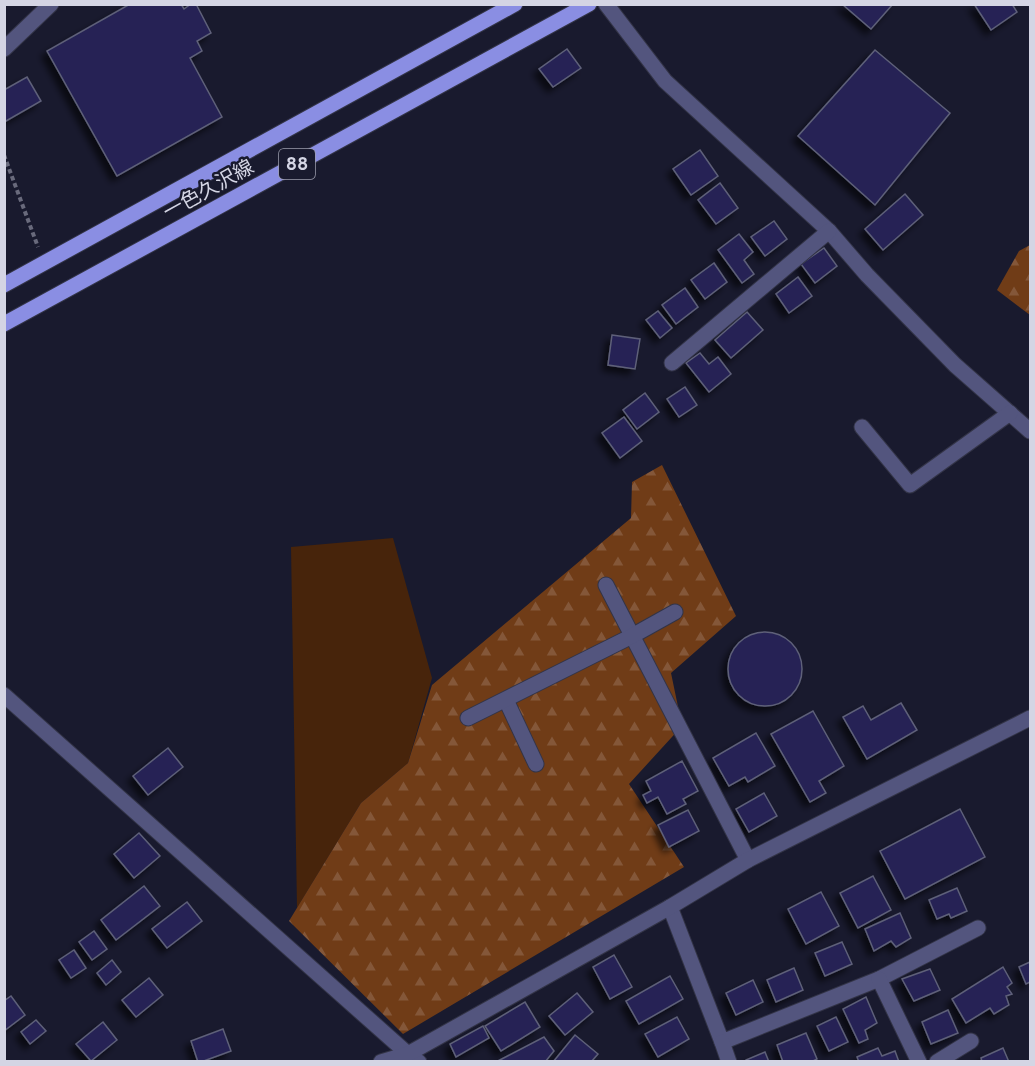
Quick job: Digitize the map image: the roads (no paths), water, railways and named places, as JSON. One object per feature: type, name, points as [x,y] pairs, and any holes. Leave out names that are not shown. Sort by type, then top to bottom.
[{"type":"main road","name":"一色久沢線","points":[[4,285],[515,4]]},
{"type":"main road","name":"一色久沢線","points":[[4,324],[589,4]]},
{"type":"street","points":[[4,49],[51,4]]},
{"type":"street","points":[[606,4],[665,81],[829,231],[867,275],[955,365],[1030,431]]},
{"type":"street","points":[[672,363],[829,231]]},
{"type":"street","points":[[862,427],[910,485],[1010,413]]},
{"type":"street","points":[[606,585],[748,861]]},
{"type":"street","points":[[468,718],[633,636],[675,612]]},
{"type":"street","points":[[4,695],[413,1058]]},
{"type":"street","points":[[506,700],[536,764]]},
{"type":"street","points":[[381,1062],[413,1058],[748,861],[1030,718]]},
{"type":"street","points":[[669,907],[729,1062]]},
{"type":"street","points":[[722,1042],[879,978],[978,928]]},
{"type":"street","points":[[879,978],[919,1062]]},
{"type":"street","points":[[937,1062],[970,1041]]}]
